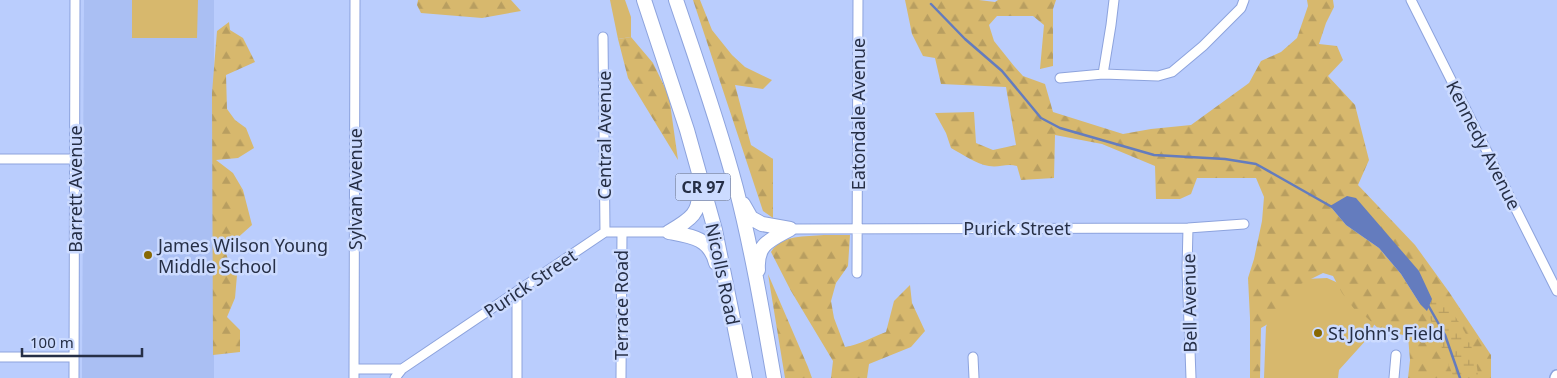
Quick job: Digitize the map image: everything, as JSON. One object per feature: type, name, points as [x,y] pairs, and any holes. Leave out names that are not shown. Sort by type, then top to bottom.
[{"type":"highway","name":"Nicolls Road","points":[[644,0],[693,149],[715,230],[745,378]]},
{"type":"highway","name":"Nicolls Road","points":[[676,0],[714,112],[736,188],[774,378]]},
{"type":"highway","points":[[669,232],[687,221],[698,208],[699,194],[692,167],[693,149]]},
{"type":"highway","points":[[736,188],[751,218],[762,224],[790,230]]},
{"type":"highway","points":[[760,304],[758,262],[761,250],[766,242],[790,230]]},
{"type":"highway","points":[[669,232],[690,236],[702,241],[713,252],[720,283],[726,288]]},
{"type":"street","name":"Barrett Avenue","points":[[74,378],[75,0]]},
{"type":"street","name":"Sylvan Avenue","points":[[354,0],[354,374]]},
{"type":"street","name":"Eatondale Avenue","points":[[857,273],[858,0]]},
{"type":"street","points":[[1103,74],[1114,0]]},
{"type":"street","points":[[1060,78],[1103,74],[1158,76],[1172,72],[1203,46],[1241,8],[1244,0]]},
{"type":"street","name":"Kennedy Avenue","points":[[1411,0],[1557,291]]},
{"type":"street","name":"Central Avenue","points":[[604,37],[606,232]]},
{"type":"street","points":[[0,159],[74,159]]},
{"type":"street","name":"Purick Street","points":[[790,230],[1188,228],[1244,224]]},
{"type":"street","name":"Bell Avenue","points":[[1188,228],[1187,269],[1191,378]]},
{"type":"street","points":[[606,232],[669,232]]},
{"type":"street","name":"Purick Street","points":[[395,378],[402,369],[606,232]]},
{"type":"street","name":"Terrace Road","points":[[620,378],[622,233]]},
{"type":"street","points":[[517,292],[517,378]]},
{"type":"street","points":[[1394,378],[1396,354]]},
{"type":"street","points":[[0,357],[74,357]]},
{"type":"street","points":[[973,358],[974,378]]},
{"type":"street","points":[[354,374],[402,369]]},
{"type":"shaded area","name":"James Wilson Young Middle School","points":[[84,0],[214,0],[214,378],[82,378]]},
{"type":"shaded area","points":[[1347,196],[1356,198],[1419,271],[1432,299],[1427,311],[1420,304],[1401,274],[1379,248],[1346,225],[1330,206]]},
{"type":"green space","points":[[132,0],[198,0],[197,38],[132,38]]},
{"type":"green space","points":[[418,0],[511,0],[521,11],[482,18],[421,13],[417,5]]},
{"type":"green space","points":[[610,0],[625,0],[631,17],[631,37],[618,39]]},
{"type":"green space","points":[[693,0],[700,0],[712,30],[732,55],[745,67],[772,80],[763,89],[735,85],[751,145],[773,159],[773,218],[763,211]]},
{"type":"green space","points":[[905,0],[979,0],[995,2],[998,0],[1056,0],[1053,9],[1053,66],[1040,69],[1044,25],[1033,16],[997,16],[989,25],[994,41],[1023,76],[1045,84],[1053,112],[1123,134],[1191,125],[1249,83],[1261,61],[1281,52],[1297,38],[1308,6],[1307,0],[1333,0],[1334,7],[1319,44],[1337,46],[1343,60],[1328,76],[1355,105],[1369,160],[1358,185],[1415,245],[1449,292],[1491,355],[1491,378],[1408,378],[1410,360],[1408,336],[1380,330],[1365,316],[1355,310],[1342,293],[1333,276],[1323,273],[1301,284],[1299,292],[1291,305],[1275,320],[1261,328],[1260,378],[1250,378],[1248,278],[1262,221],[1264,197],[1256,178],[1197,178],[1191,194],[1180,199],[1156,199],[1155,166],[1102,144],[1055,135],[1054,178],[1021,180],[1017,166],[993,166],[979,163],[951,148],[946,133],[935,113],[974,112],[976,143],[993,150],[1016,145],[1006,87],[941,84],[935,58],[923,56],[912,34]],"holes":[[[1330,206],[1419,271],[1420,304],[1401,274],[1379,248],[1346,225]]]},
{"type":"green space","points":[[229,22],[230,30],[243,38],[255,62],[226,75],[227,109],[235,120],[246,128],[254,148],[238,158],[216,160],[233,173],[243,190],[252,225],[225,249],[228,260],[237,275],[235,298],[227,317],[240,330],[240,352],[213,355],[212,93],[217,31]]},
{"type":"green space","points":[[631,37],[653,63],[669,96],[678,160],[628,78],[618,39]]},
{"type":"green space","points":[[824,235],[850,235],[848,266],[836,283],[831,301],[834,318],[845,347],[886,332],[894,301],[910,285],[912,303],[925,331],[911,347],[869,364],[867,378],[831,378],[833,361],[791,291],[771,252],[781,242],[788,239]]},
{"type":"green space","points":[[768,274],[808,367],[812,378],[785,378]]},
{"type":"green space","name":"St John's Field","points":[[1327,278],[1354,290],[1377,319],[1367,339],[1339,370],[1338,378],[1264,378],[1266,327],[1274,303],[1306,279]]},
{"type":"green space","points":[[1432,299],[1446,307],[1464,330],[1475,360],[1478,378],[1454,378],[1427,311]]},
{"type":"waterway","points":[[931,4],[965,39],[1002,71],[1041,118],[1060,128],[1154,155],[1225,159],[1256,164],[1332,207]]},
{"type":"waterway","points":[[1428,305],[1445,335],[1460,378]]},
{"type":"place","name":"James Wilson Young Middle School","points":[[148,255]]},
{"type":"place","name":"St John's Field","points":[[1318,333]]}]
